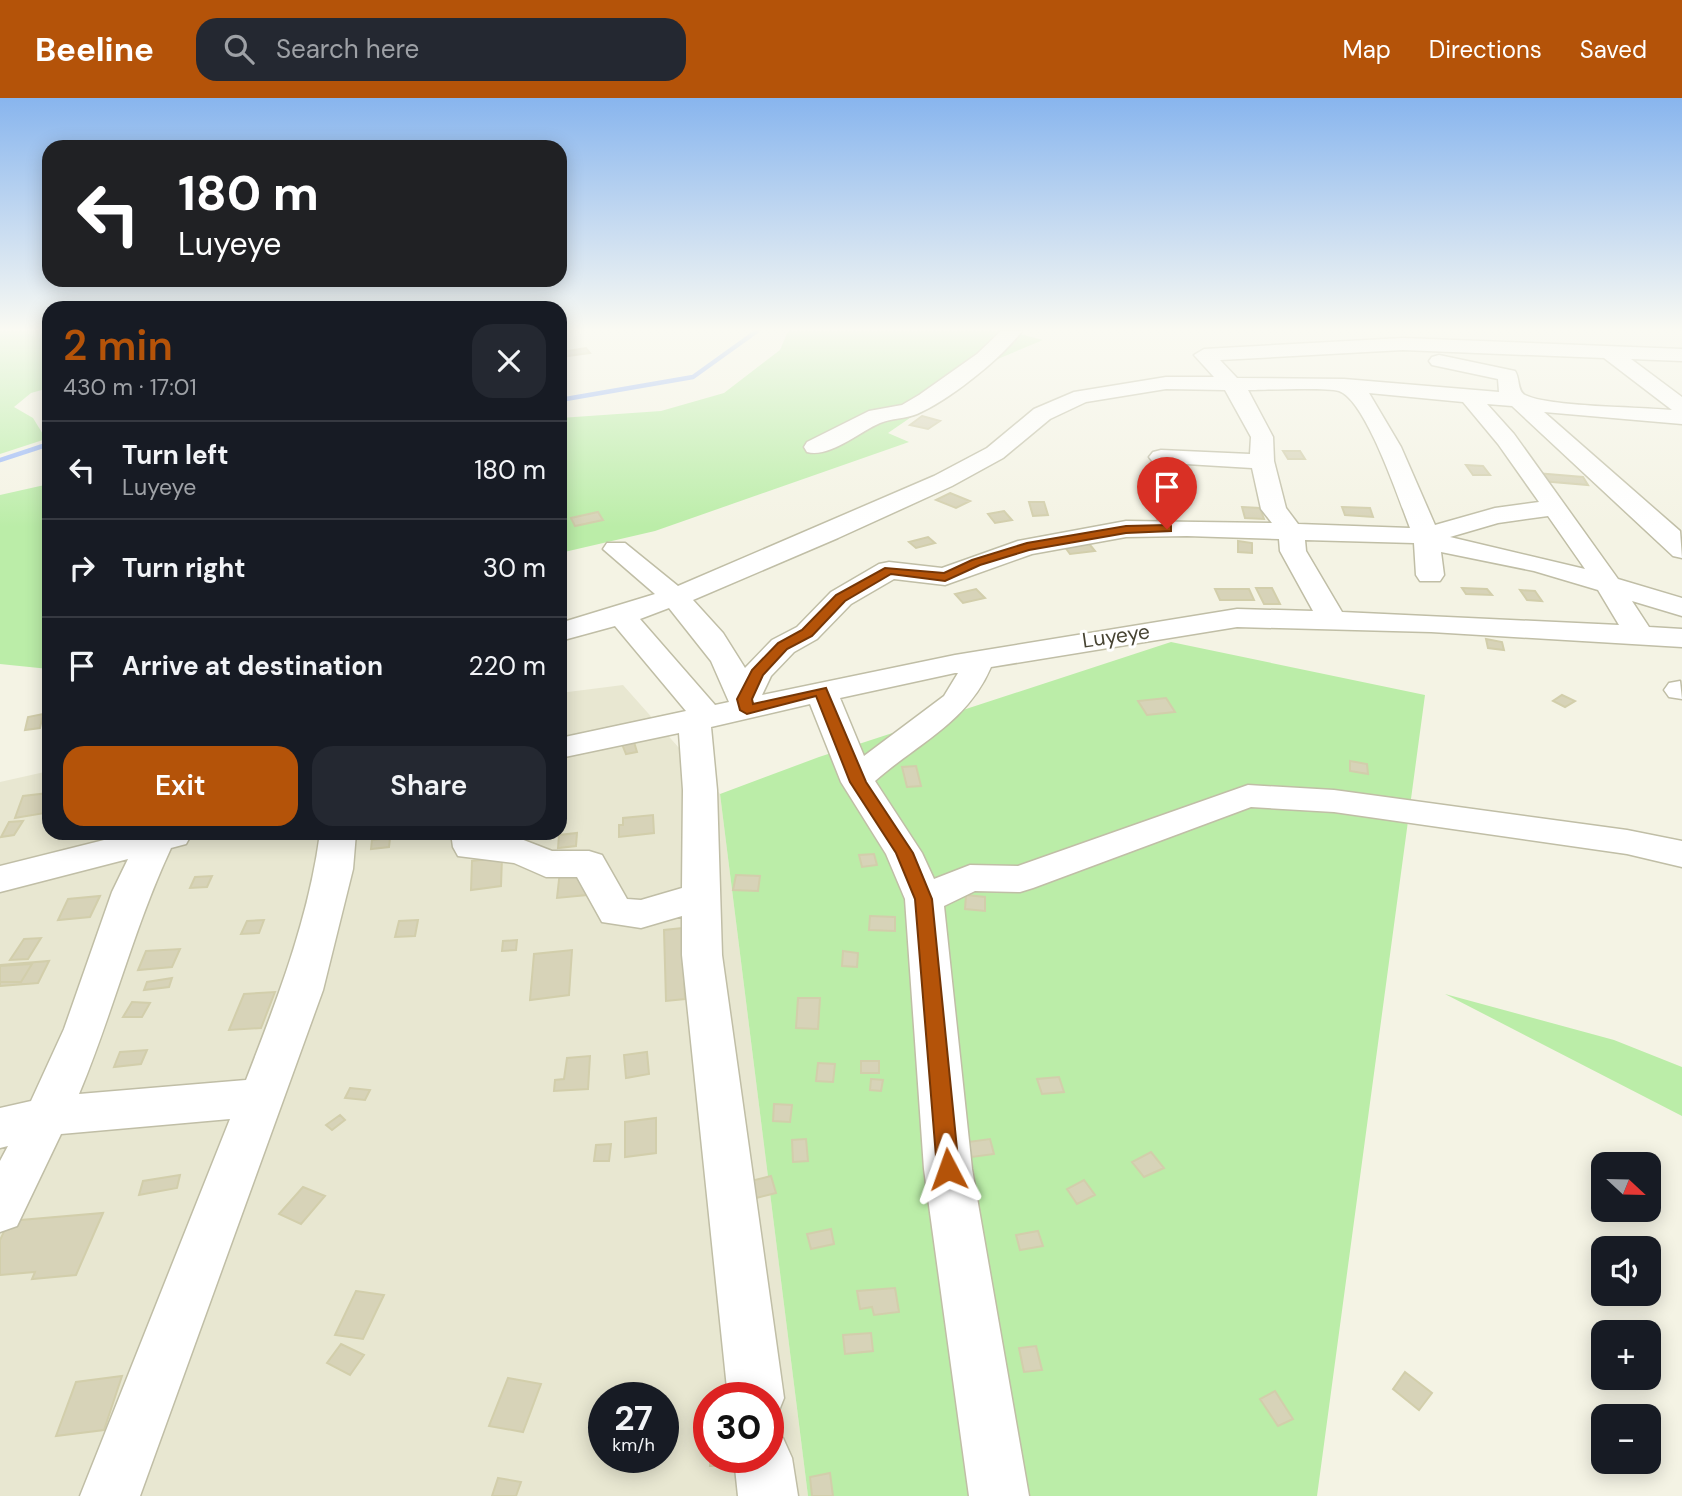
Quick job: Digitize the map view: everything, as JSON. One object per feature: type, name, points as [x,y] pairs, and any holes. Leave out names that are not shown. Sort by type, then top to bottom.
[{"type":"street","points":[[815,447],[877,416],[908,410],[932,396]]},
{"type":"street","points":[[567,630],[621,616],[677,596],[829,533],[943,481],[995,453],[1050,408],[1080,396]]},
{"type":"street","points":[[1239,396],[1262,437],[1262,461],[1274,509],[1292,533],[1293,551],[1332,618]]},
{"type":"street","points":[[1359,396],[1373,415],[1390,447],[1426,536],[1430,575]]},
{"type":"street","points":[[1451,396],[1518,400],[1556,408],[1682,417]]},
{"type":"street","points":[[1514,396],[1678,541]]},
{"type":"street","points":[[1668,396],[1682,407]]},
{"type":"street","points":[[1471,398],[1506,439],[1552,508],[1595,564],[1605,584],[1639,634]]},
{"type":"street","points":[[1161,457],[1262,461]]},
{"type":"street","points":[[1495,516],[1536,482]]},
{"type":"street","points":[[746,704],[757,673],[783,646],[807,633],[841,598],[889,570],[945,577],[976,563],[1027,547],[1126,529],[1426,536],[1495,516],[1552,508]]},
{"type":"street","points":[[1426,536],[1448,546],[1539,564],[1682,607]]},
{"type":"street","points":[[616,549],[677,596],[729,660],[746,704]]},
{"type":"street","points":[[621,616],[650,647],[701,720],[702,955],[754,1382]]},
{"type":"street","name":"Luyeye","points":[[567,747],[701,720],[746,704],[979,660],[1237,618],[1332,618],[1682,638]]},
{"type":"street","points":[[857,778],[955,703],[966,689],[979,660]]},
{"type":"street","points":[[821,691],[857,778],[904,853],[924,899],[948,1169],[999,1496]]},
{"type":"street","points":[[924,899],[970,878],[1020,879],[1248,796],[1334,801],[1627,842],[1682,854]]},
{"type":"street","points":[[0,879],[152,840]]},
{"type":"street","points":[[0,1209],[47,1116],[85,1029],[131,892],[165,840]]},
{"type":"street","points":[[110,1496],[302,990],[334,869],[337,840]]},
{"type":"street","points":[[470,840],[471,848],[521,851],[547,864],[589,864],[602,883],[606,902],[615,912],[641,914],[702,896]]},
{"type":"street","points":[[0,1128],[47,1116],[263,1097]]},
{"type":"street","points":[[765,1473],[768,1496]]},
{"type":"shaded area","points":[[623,685],[720,794],[808,1496],[0,1496],[0,782],[42,773],[42,840],[567,840],[567,692]]},
{"type":"green space","points":[[0,396],[27,396],[14,407],[33,418],[42,433],[42,440],[0,454]]},
{"type":"green space","points":[[713,396],[942,396],[888,433],[909,442],[655,531],[567,551],[567,418],[661,411]]},
{"type":"green space","points":[[42,486],[42,668],[0,664],[0,495]]},
{"type":"green space","points":[[1171,642],[1425,695],[1317,1496],[808,1496],[720,794],[819,757]]},
{"type":"green space","points":[[1445,994],[1614,1040],[1682,1067],[1682,1116]]},
{"type":"building","points":[[922,416],[940,421],[928,429],[910,425]]},
{"type":"building","points":[[1283,451],[1300,451],[1305,459],[1288,459]]},
{"type":"building","points":[[1466,465],[1483,466],[1490,475],[1473,475]]},
{"type":"building","points":[[1536,473],[1583,477],[1588,485],[1541,481]]},
{"type":"building","points":[[950,493],[970,501],[956,508],[936,500]]},
{"type":"building","points":[[1029,502],[1044,502],[1048,515],[1033,516]]},
{"type":"building","points":[[1153,506],[1166,506],[1170,519],[1157,519]]},
{"type":"building","points":[[1242,507],[1260,508],[1264,519],[1245,518]]},
{"type":"building","points":[[1342,507],[1370,508],[1373,517],[1345,515]]},
{"type":"building","points":[[1004,511],[1012,520],[995,523],[988,514]]},
{"type":"building","points":[[598,512],[603,520],[575,526],[571,518]]},
{"type":"building","points":[[928,537],[935,543],[916,548],[909,542]]},
{"type":"building","points":[[1086,540],[1095,551],[1070,554],[1062,543]]},
{"type":"building","points":[[1238,541],[1252,543],[1252,553],[1238,552]]},
{"type":"building","points":[[1256,588],[1272,588],[1280,604],[1264,604]]},
{"type":"building","points":[[1462,588],[1487,589],[1492,595],[1466,594]]},
{"type":"building","points":[[976,589],[985,598],[963,603],[955,594]]},
{"type":"building","points":[[1215,589],[1249,589],[1254,600],[1220,600]]},
{"type":"building","points":[[1520,590],[1535,591],[1542,601],[1527,600]]},
{"type":"building","points":[[1486,639],[1502,642],[1504,650],[1488,648]]},
{"type":"building","points":[[1562,695],[1575,701],[1565,707],[1553,701]]},
{"type":"building","points":[[1166,698],[1175,712],[1147,715],[1138,701]]},
{"type":"building","points":[[42,714],[40,728],[25,730],[28,717]]},
{"type":"building","points":[[634,742],[637,752],[626,754],[622,744]]},
{"type":"building","points":[[1350,761],[1367,764],[1368,774],[1350,771]]},
{"type":"building","points":[[916,766],[921,786],[907,787],[902,767]]},
{"type":"building","points":[[42,794],[42,814],[15,818],[23,796]]},
{"type":"building","points":[[653,815],[654,833],[619,837],[619,825],[623,825],[623,818]]},
{"type":"building","points":[[23,821],[14,835],[1,837],[9,822]]},
{"type":"building","points":[[577,833],[576,846],[558,848],[559,840],[567,840],[567,834]]},
{"type":"building","points":[[372,840],[390,840],[389,847],[371,849]]},
{"type":"building","points":[[874,854],[877,865],[862,867],[859,855]]},
{"type":"building","points":[[502,857],[501,886],[471,890],[472,861]]},
{"type":"building","points":[[589,869],[587,895],[557,898],[560,871]]},
{"type":"building","points":[[736,875],[760,876],[758,891],[733,890]]},
{"type":"building","points":[[212,876],[207,887],[190,888],[195,877]]},
{"type":"building","points":[[966,895],[985,897],[985,911],[965,909]]},
{"type":"building","points":[[100,896],[90,917],[58,920],[68,899]]},
{"type":"building","points":[[870,916],[895,917],[895,931],[869,930]]},
{"type":"building","points":[[264,920],[259,933],[241,934],[247,921]]},
{"type":"building","points":[[418,920],[415,936],[395,937],[399,921]]},
{"type":"building","points":[[682,928],[685,999],[666,1001],[664,930]]},
{"type":"building","points":[[41,938],[28,959],[10,960],[24,939]]},
{"type":"building","points":[[517,940],[516,950],[502,951],[503,941]]},
{"type":"building","points":[[180,949],[172,967],[138,970],[146,951]]},
{"type":"building","points":[[572,950],[569,995],[530,1000],[534,954]]},
{"type":"building","points":[[843,951],[858,953],[857,967],[842,966]]},
{"type":"building","points":[[49,961],[38,983],[0,986],[0,965]]},
{"type":"building","points":[[32,964],[21,982],[0,982],[0,966]]},
{"type":"building","points":[[172,978],[169,987],[144,990],[147,982]]},
{"type":"building","points":[[275,992],[261,1028],[229,1030],[244,994]]},
{"type":"building","points":[[798,998],[820,998],[818,1029],[796,1028]]},
{"type":"building","points":[[132,1002],[150,1003],[142,1017],[123,1017]]},
{"type":"building","points":[[147,1050],[141,1064],[114,1067],[120,1052]]},
{"type":"building","points":[[647,1052],[649,1074],[626,1078],[624,1055]]},
{"type":"building","points":[[590,1056],[588,1089],[554,1091],[555,1080],[564,1079],[567,1058]]},
{"type":"building","points":[[861,1061],[879,1061],[879,1073],[861,1073]]},
{"type":"building","points":[[818,1063],[835,1064],[833,1082],[816,1081]]},
{"type":"building","points":[[1059,1077],[1064,1092],[1042,1094],[1037,1079]]},
{"type":"building","points":[[871,1079],[883,1080],[881,1091],[870,1090]]},
{"type":"building","points":[[350,1088],[370,1090],[365,1100],[345,1098]]},
{"type":"building","points":[[774,1104],[792,1105],[790,1122],[773,1121]]},
{"type":"building","points":[[340,1115],[345,1120],[332,1130],[326,1125]]},
{"type":"building","points":[[656,1118],[656,1153],[625,1157],[625,1122]]},
{"type":"building","points":[[806,1139],[808,1161],[793,1162],[792,1140]]},
{"type":"building","points":[[990,1139],[994,1154],[972,1157],[968,1142]]},
{"type":"building","points":[[611,1144],[609,1161],[594,1161],[596,1145]]},
{"type":"building","points":[[1151,1152],[1164,1168],[1144,1177],[1132,1162]]},
{"type":"building","points":[[180,1175],[177,1188],[139,1195],[143,1181]]},
{"type":"building","points":[[771,1176],[776,1193],[756,1198],[751,1181]]},
{"type":"building","points":[[1084,1180],[1095,1195],[1077,1204],[1067,1189]]},
{"type":"building","points":[[303,1187],[325,1196],[301,1224],[279,1214]]},
{"type":"building","points":[[103,1213],[76,1275],[32,1279],[35,1272],[0,1275],[0,1240],[9,1221]]},
{"type":"building","points":[[831,1229],[834,1244],[811,1249],[807,1234]]},
{"type":"building","points":[[1038,1231],[1043,1246],[1020,1250],[1016,1235]]},
{"type":"building","points":[[895,1288],[899,1312],[874,1315],[872,1307],[860,1309],[857,1291]]},
{"type":"building","points":[[356,1291],[384,1295],[363,1339],[335,1335]]},
{"type":"building","points":[[871,1333],[873,1351],[845,1354],[843,1335]]},
{"type":"building","points":[[341,1344],[364,1355],[350,1375],[327,1363]]},
{"type":"building","points":[[1036,1346],[1042,1370],[1024,1372],[1019,1348]]},
{"type":"building","points":[[1405,1372],[1432,1393],[1419,1410],[1393,1389]]},
{"type":"building","points":[[122,1376],[104,1430],[56,1436],[76,1382]]},
{"type":"building","points":[[508,1378],[541,1384],[523,1432],[489,1426]]},
{"type":"building","points":[[1275,1391],[1293,1419],[1278,1426],[1260,1399]]},
{"type":"building","points":[[830,1473],[833,1496],[812,1496],[810,1477]]},
{"type":"building","points":[[498,1478],[521,1482],[516,1496],[492,1496]]},
{"type":"waterway","points":[[567,399],[582,396]]},
{"type":"waterway","points":[[0,460],[42,446]]},
{"type":"route","points":[[948,1169],[924,899],[904,853],[858,782],[821,691],[747,710],[745,699],[757,673],[772,655],[783,646],[803,637],[841,598],[880,578],[889,570],[945,577],[976,563],[1027,547],[1126,529],[1167,529]]}]
